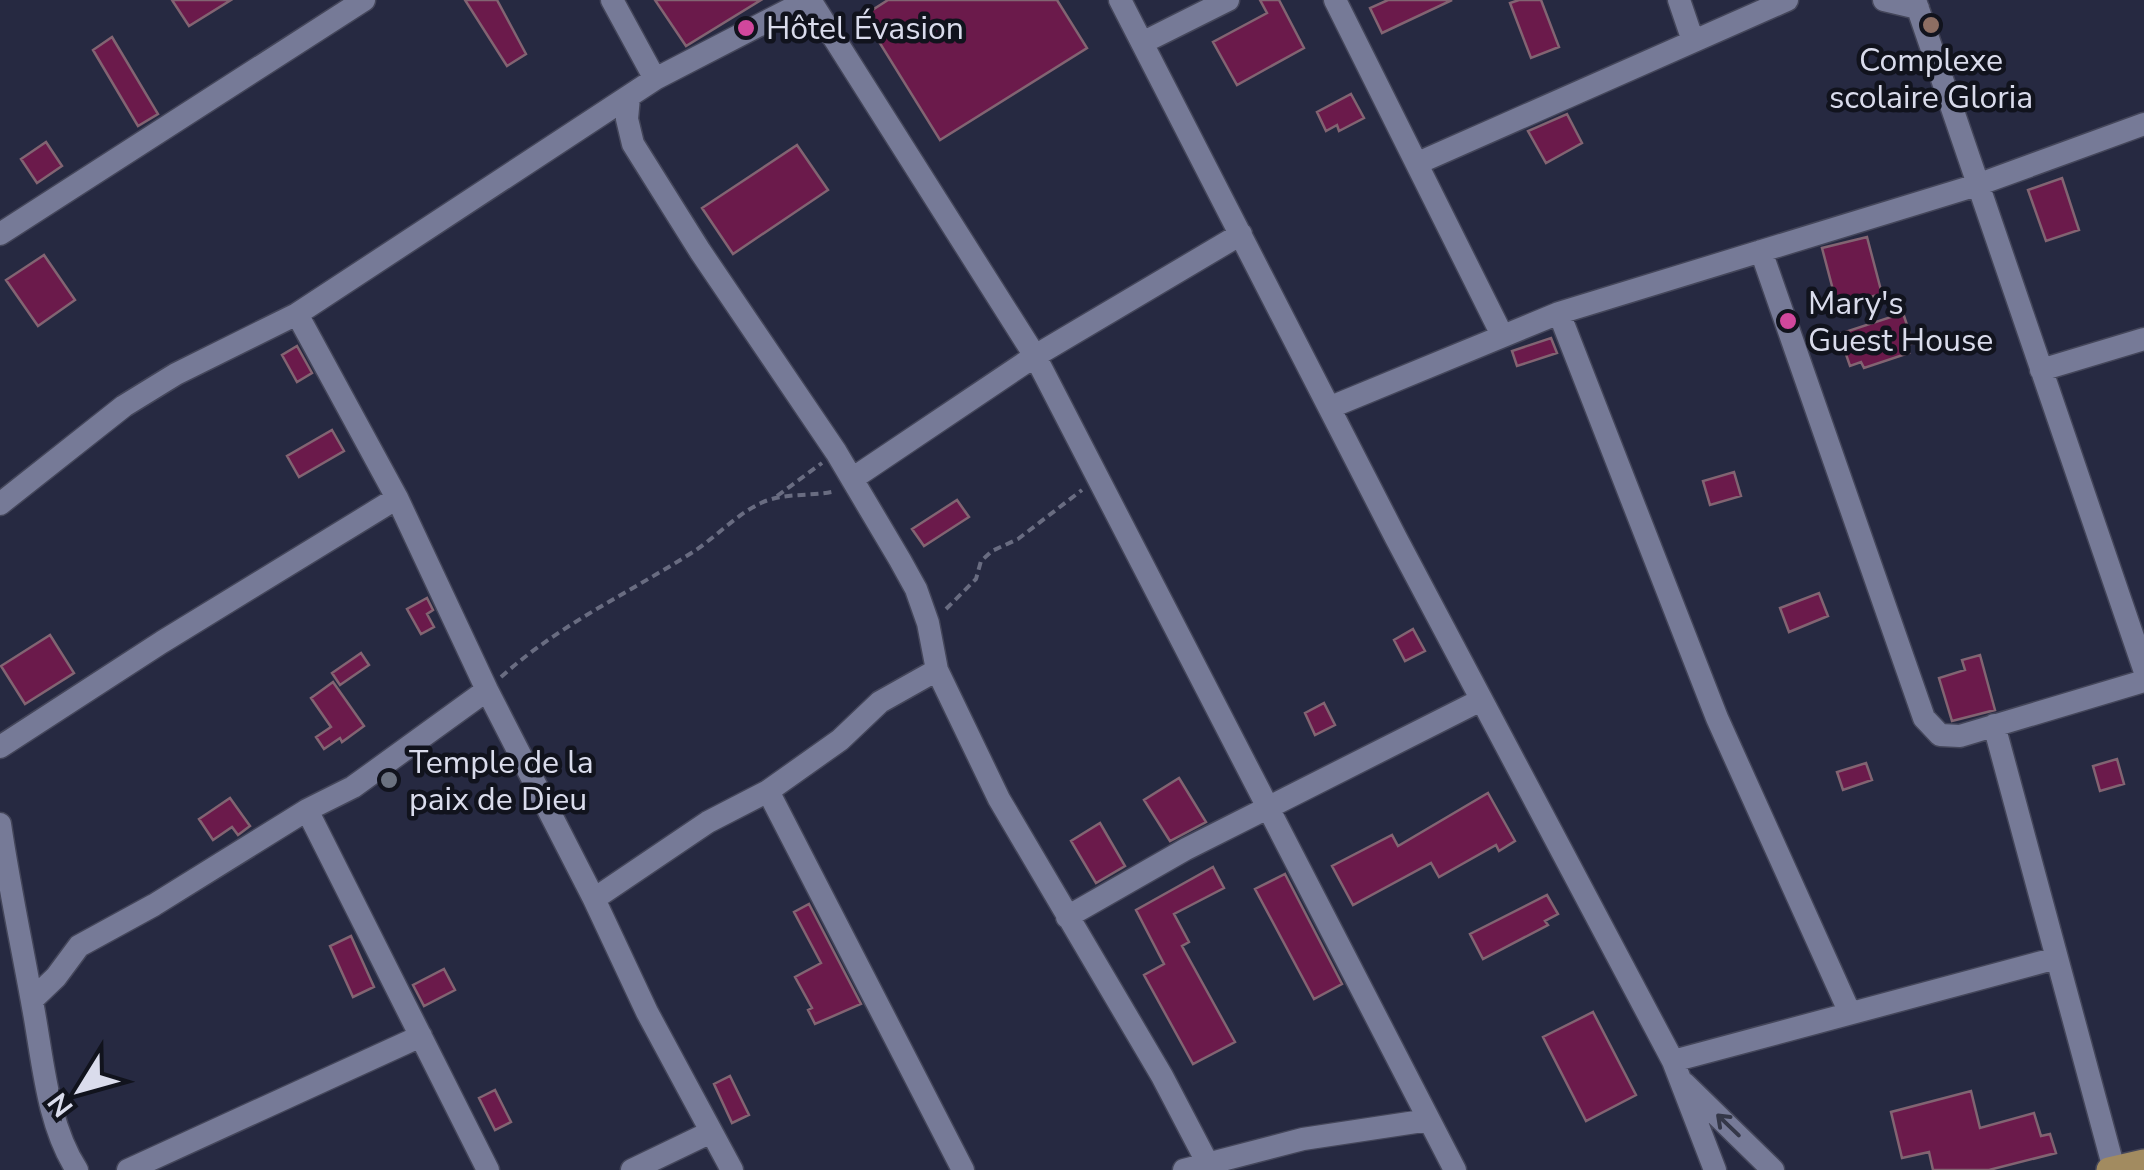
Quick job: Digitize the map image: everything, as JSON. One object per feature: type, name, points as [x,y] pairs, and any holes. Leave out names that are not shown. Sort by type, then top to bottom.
[{"type":"main road","points":[[2112,1170],[2144,1162]]},
{"type":"street","points":[[0,234],[364,0]]},
{"type":"street","points":[[612,0],[655,79]]},
{"type":"street","points":[[0,504],[124,406],[208,357],[297,314],[655,79],[809,0],[1035,356],[1456,1170]]},
{"type":"street","points":[[1120,0],[1481,700],[1678,1071],[1715,1170]]},
{"type":"street","points":[[1142,43],[1228,0]]},
{"type":"street","points":[[1335,0],[1502,334]]},
{"type":"street","points":[[1680,0],[1693,41]]},
{"type":"street","points":[[1418,163],[1786,0]]},
{"type":"street","points":[[1884,0],[1916,4],[2144,668]]},
{"type":"street","points":[[628,97],[627,119],[633,144],[650,174],[836,452],[916,589],[928,623],[936,670],[999,799],[1162,1076],[1208,1164]]},
{"type":"street","points":[[1331,407],[1559,313],[1978,184],[2144,124]]},
{"type":"street","points":[[852,478],[1035,356],[1241,234]]},
{"type":"street","points":[[1761,250],[1924,718],[1940,735],[1960,736],[2144,681]]},
{"type":"street","points":[[1559,313],[1717,718],[1850,1011]]},
{"type":"street","points":[[297,314],[397,498],[487,690],[647,1012],[732,1170]]},
{"type":"street","points":[[2041,370],[2144,339]]},
{"type":"street","points":[[0,747],[397,498]]},
{"type":"street","points":[[594,899],[708,822],[768,791],[840,740],[880,702],[936,670]]},
{"type":"street","points":[[32,1000],[56,977],[78,946],[154,905],[307,810],[353,787],[487,690]]},
{"type":"street","points":[[1067,917],[1186,850],[1481,700]]},
{"type":"street","points":[[1994,726],[2112,1170]]},
{"type":"street","points":[[768,791],[963,1170]]},
{"type":"street","points":[[307,810],[488,1170]]},
{"type":"street","points":[[0,824],[19,942],[58,1127],[68,1156],[78,1170]]},
{"type":"street","points":[[1678,1071],[1850,1011],[2056,958]]},
{"type":"street","points":[[128,1170],[421,1036]]},
{"type":"street","points":[[1678,1071],[1773,1170]]},
{"type":"street","points":[[1184,1170],[1303,1139],[1429,1120]]},
{"type":"street","points":[[632,1170],[711,1132]]},
{"type":"path","points":[[774,499],[836,452]]},
{"type":"path","points":[[487,690],[554,633],[694,552],[761,503],[836,491],[852,478]]},
{"type":"path","points":[[928,623],[968,589],[976,579],[981,561],[992,551],[1018,539],[1098,479]]},
{"type":"building","points":[[172,0],[231,0],[189,26]]},
{"type":"building","points":[[465,0],[497,0],[526,54],[507,66]]},
{"type":"building","points":[[655,0],[761,0],[686,46]]},
{"type":"building","points":[[888,0],[1057,0],[1087,48],[940,140],[863,16]]},
{"type":"building","points":[[1260,0],[1279,0],[1304,48],[1237,85],[1213,42],[1267,13]]},
{"type":"building","points":[[1388,0],[1452,0],[1382,33],[1370,8]]},
{"type":"building","points":[[1541,0],[1559,47],[1531,58],[1510,3]]},
{"type":"building","points":[[112,37],[158,114],[138,126],[93,50]]},
{"type":"building","points":[[1351,94],[1364,118],[1339,131],[1337,125],[1326,131],[1317,112]]},
{"type":"building","points":[[1567,114],[1582,143],[1546,163],[1528,131]]},
{"type":"building","points":[[46,142],[62,166],[37,183],[21,159]]},
{"type":"building","points":[[797,145],[828,190],[733,254],[702,208]]},
{"type":"building","points":[[2062,178],[2079,230],[2046,241],[2028,190]]},
{"type":"building","points":[[1867,237],[1882,294],[1837,305],[1822,248]]},
{"type":"building","points":[[44,255],[75,300],[38,326],[6,280]]},
{"type":"building","points":[[1903,313],[1913,343],[1906,346],[1909,353],[1864,368],[1861,362],[1850,366],[1839,334]]},
{"type":"building","points":[[1551,338],[1557,353],[1517,366],[1512,351]]},
{"type":"building","points":[[297,346],[312,373],[297,382],[282,355]]},
{"type":"building","points":[[332,430],[344,451],[299,477],[287,456]]},
{"type":"building","points":[[1734,472],[1741,496],[1710,505],[1703,481]]},
{"type":"building","points":[[957,500],[969,517],[924,546],[912,529]]},
{"type":"building","points":[[1819,593],[1828,616],[1789,632],[1780,608]]},
{"type":"building","points":[[427,598],[433,610],[427,614],[434,627],[421,634],[407,609]]},
{"type":"building","points":[[1413,629],[1425,651],[1405,661],[1394,640]]},
{"type":"building","points":[[50,635],[74,673],[25,704],[1,666]]},
{"type":"building","points":[[361,653],[369,665],[340,685],[332,673]]},
{"type":"building","points":[[1980,655],[1995,710],[1952,721],[1939,678],[1965,670],[1962,660]]},
{"type":"building","points":[[333,682],[364,726],[324,749],[316,737],[331,727],[311,698]]},
{"type":"building","points":[[1324,703],[1335,725],[1315,735],[1305,713]]},
{"type":"building","points":[[2117,759],[2124,784],[2100,791],[2093,766]]},
{"type":"building","points":[[1866,763],[1872,780],[1843,790],[1837,772]]},
{"type":"building","points":[[1179,778],[1206,822],[1170,841],[1144,800]]},
{"type":"building","points":[[1488,793],[1515,841],[1499,851],[1496,845],[1439,877],[1431,863],[1353,905],[1332,866],[1392,835],[1398,846]]},
{"type":"building","points":[[230,798],[250,826],[238,835],[232,827],[213,840],[199,819]]},
{"type":"building","points":[[1100,823],[1125,866],[1096,883],[1071,841]]},
{"type":"building","points":[[1213,867],[1224,888],[1174,914],[1189,942],[1182,946],[1235,1042],[1193,1064],[1144,975],[1164,964],[1136,910]]},
{"type":"building","points":[[1285,874],[1342,984],[1314,999],[1255,889]]},
{"type":"building","points":[[1547,895],[1558,914],[1545,921],[1548,925],[1483,959],[1470,934]]},
{"type":"building","points":[[809,904],[861,1004],[815,1024],[808,1010],[812,1008],[795,977],[821,963],[794,912]]},
{"type":"building","points":[[351,936],[374,987],[353,997],[330,946]]},
{"type":"building","points":[[444,969],[455,990],[424,1006],[413,985]]},
{"type":"building","points":[[1593,1012],[1636,1095],[1586,1121],[1543,1037]]},
{"type":"building","points":[[730,1076],[749,1115],[732,1123],[714,1084]]},
{"type":"building","points":[[495,1090],[511,1122],[495,1130],[479,1098]]},
{"type":"building","points":[[1971,1091],[1980,1128],[2034,1113],[2041,1136],[2050,1134],[2056,1153],[1989,1170],[1933,1170],[1929,1152],[1902,1158],[1891,1112]]},
{"type":"place","name":"Complexe scolaire Gloria","points":[[1931,25]]},
{"type":"place","name":"Hôtel Évasion","points":[[746,28]]},
{"type":"place","name":"Mary's Guest House","points":[[1788,321]]},
{"type":"place","name":"Temple de la paix de Dieu","points":[[389,780]]}]
